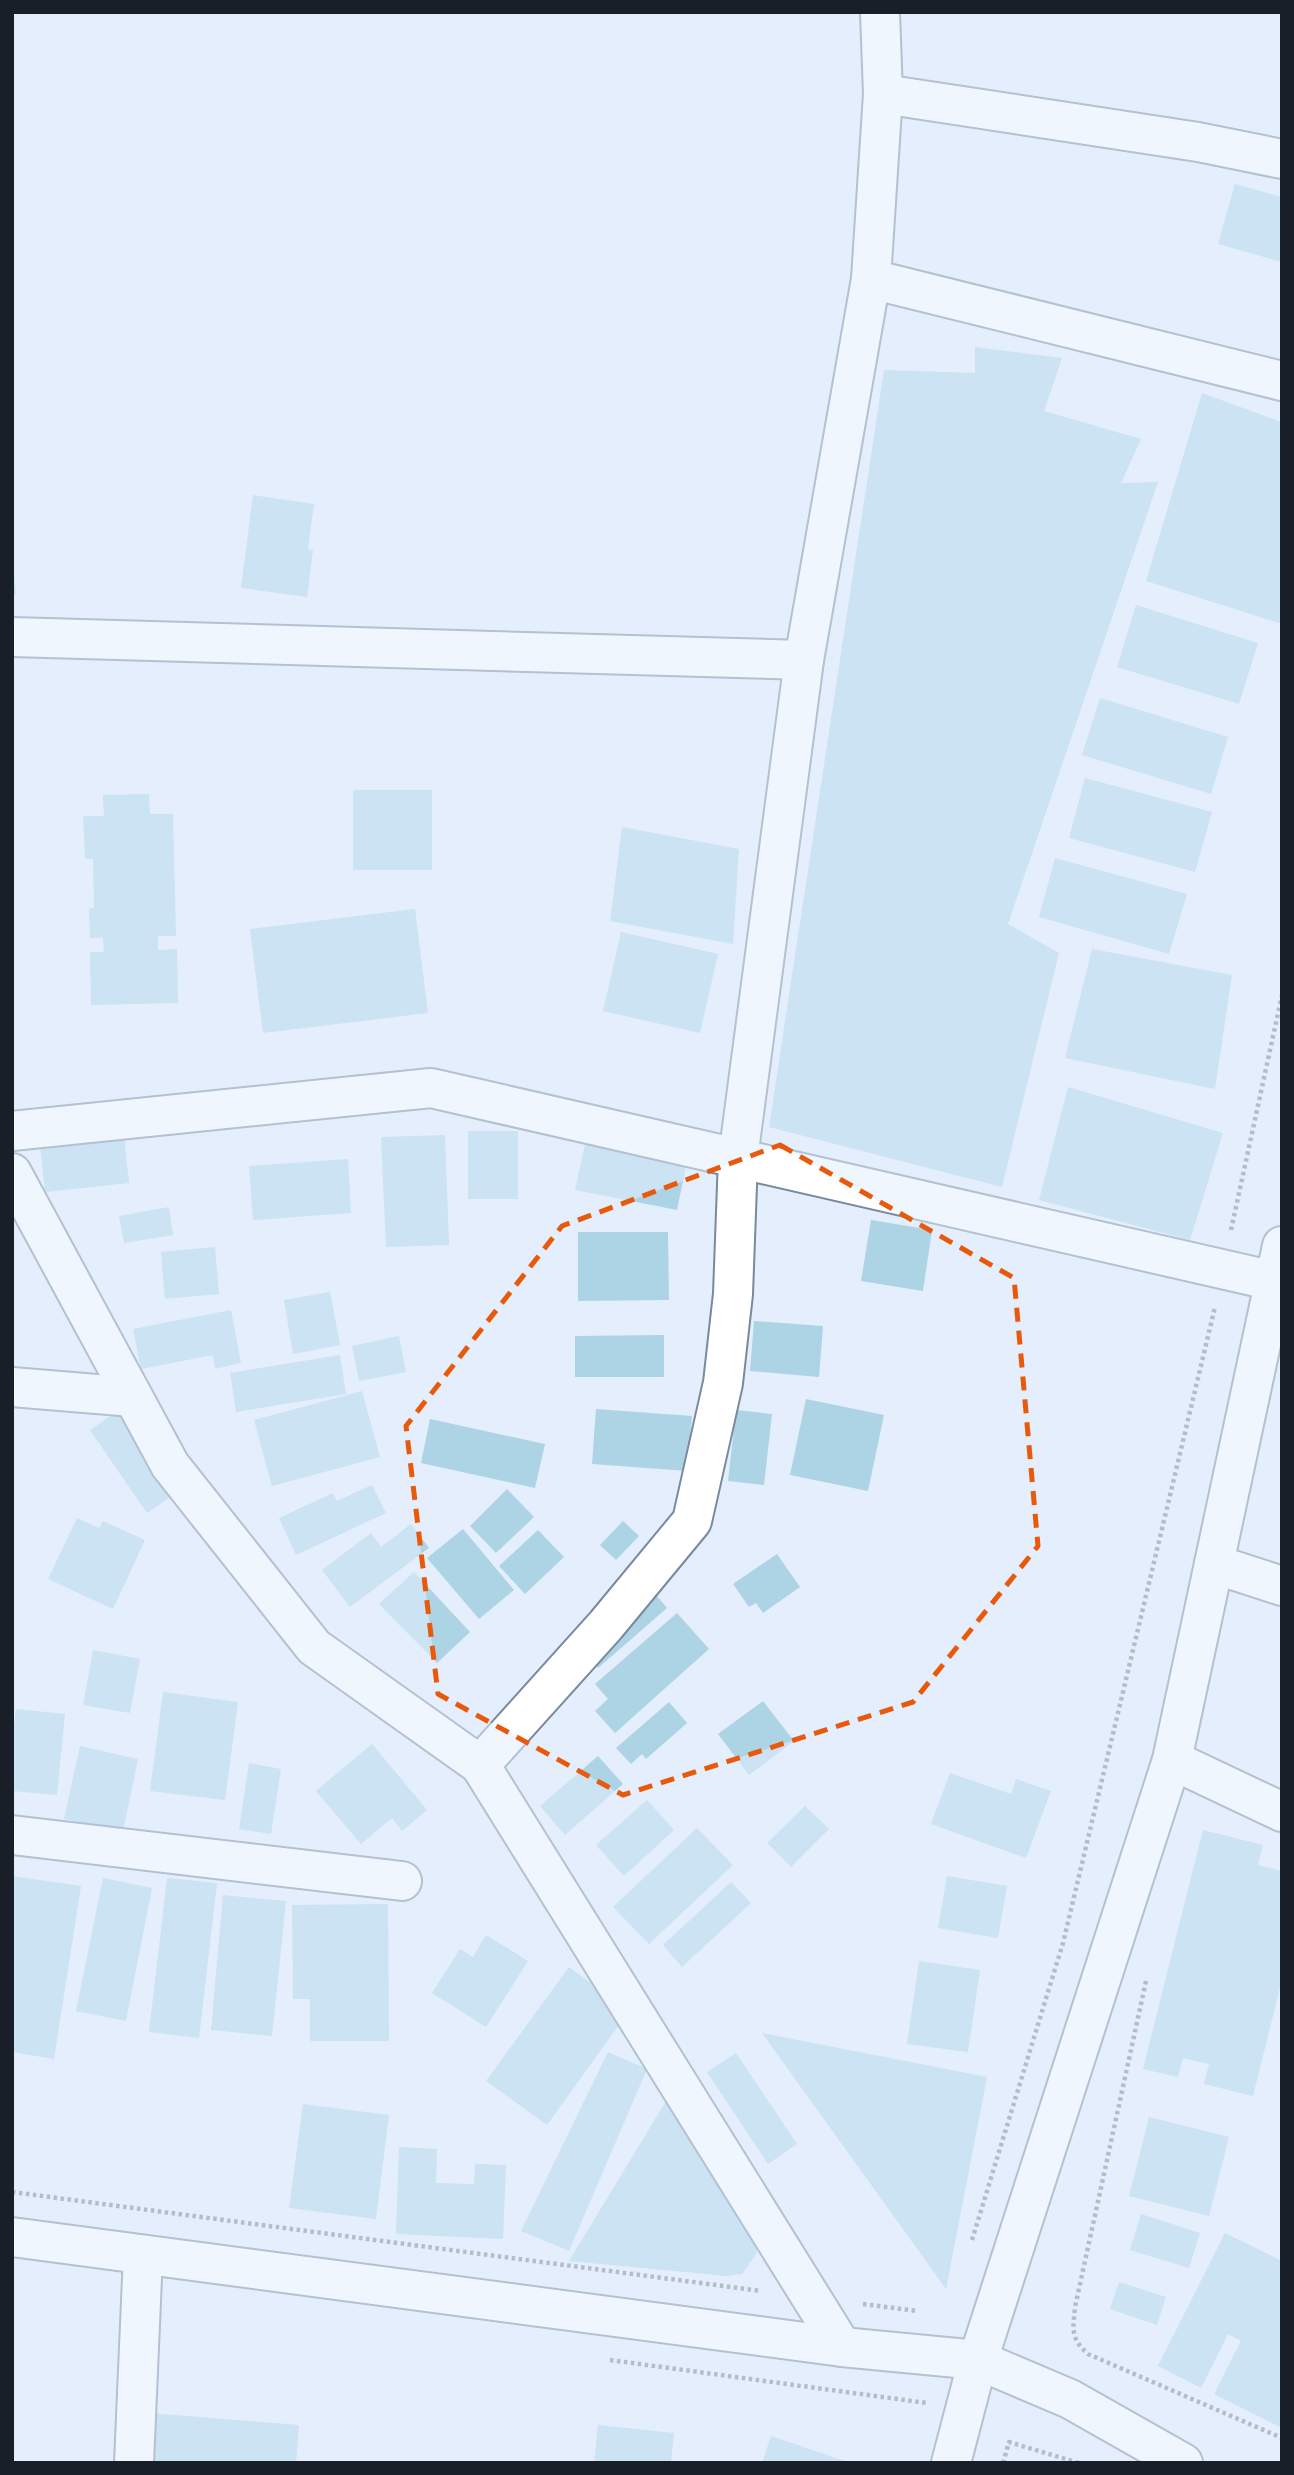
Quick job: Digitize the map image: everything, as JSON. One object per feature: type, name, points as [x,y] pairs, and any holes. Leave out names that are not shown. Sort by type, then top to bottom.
[{"type":"street","points":[[480,1765],[606,1625],[692,1521],[723,1382],[733,1294],[738,1158],[804,660],[871,279],[883,94],[880,12]]},
{"type":"street","points":[[883,94],[1198,142],[1282,159]]},
{"type":"street","points":[[871,279],[1282,381]]},
{"type":"street","points":[[12,637],[804,660]]},
{"type":"street","points":[[12,1131],[431,1088],[738,1158],[1278,1264],[1172,1759],[978,2360],[951,2463]]},
{"type":"street","points":[[12,1173],[170,1465],[314,1647],[480,1765],[842,2347]]},
{"type":"street","points":[[12,1387],[133,1397]]},
{"type":"street","points":[[1214,1564],[1282,1586]]},
{"type":"street","points":[[1172,1759],[1282,1812]]},
{"type":"street","points":[[12,1835],[402,1881]]},
{"type":"street","points":[[12,2237],[842,2347],[978,2360],[1070,2399],[1183,2463]]},
{"type":"street","points":[[134,2463],[143,2255]]},
{"type":"path","points":[[1230,1237],[1282,995]]},
{"type":"path","points":[[969,2249],[1063,1943],[1215,1304]]},
{"type":"path","points":[[1148,1970],[1075,2307],[1073,2332],[1077,2344],[1088,2354],[1282,2438]]},
{"type":"path","points":[[12,2192],[769,2292]]},
{"type":"path","points":[[852,2302],[921,2312]]},
{"type":"path","points":[[1003,2463],[1009,2442],[1079,2463]]},
{"type":"highlighted area","points":[[780,1145],[1014,1278],[1038,1546],[913,1702],[623,1795],[438,1694],[406,1426],[562,1226]]},
{"type":"building","points":[[1235,184],[1282,197],[1282,262],[1218,244]]},
{"type":"building","points":[[975,347],[1062,358],[1044,411],[1141,439],[1121,483],[1158,482],[1008,924],[1059,953],[1002,1187],[769,1127],[884,370],[975,373]]},
{"type":"building","points":[[1202,393],[1282,422],[1282,624],[1146,581]]},
{"type":"building","points":[[253,495],[314,504],[308,549],[313,550],[307,597],[241,588]]},
{"type":"building","points":[[14,573],[16,595],[12,595]]},
{"type":"building","points":[[1136,605],[1258,643],[1239,704],[1117,667]]},
{"type":"building","points":[[1100,698],[1228,737],[1211,794],[1082,755]]},
{"type":"building","points":[[1085,778],[1212,812],[1195,872],[1069,838]]},
{"type":"building","points":[[353,790],[432,790],[432,870],[353,870]]},
{"type":"building","points":[[149,794],[150,814],[173,814],[176,936],[158,936],[158,950],[177,949],[178,1003],[91,1005],[90,952],[104,952],[103,938],[90,938],[89,908],[94,908],[93,859],[85,859],[83,816],[104,816],[103,795]]},
{"type":"building","points":[[622,827],[739,849],[733,944],[610,921]]},
{"type":"building","points":[[1055,858],[1187,894],[1169,954],[1039,917]]},
{"type":"building","points":[[415,909],[428,1013],[263,1033],[250,929]]},
{"type":"building","points":[[621,932],[718,954],[700,1033],[603,1011]]},
{"type":"building","points":[[1092,949],[1232,975],[1215,1089],[1065,1058]]},
{"type":"building","points":[[1068,1087],[1223,1133],[1190,1240],[1039,1200]]},
{"type":"building","points":[[123,1127],[129,1183],[45,1192],[39,1136]]},
{"type":"building","points":[[468,1131],[518,1131],[518,1199],[468,1199]]},
{"type":"building","points":[[445,1135],[449,1245],[386,1247],[381,1137]]},
{"type":"building","points":[[586,1140],[687,1161],[677,1210],[575,1190]]},
{"type":"building","points":[[348,1159],[351,1213],[253,1220],[249,1166]]},
{"type":"building","points":[[169,1207],[173,1235],[124,1243],[119,1216]]},
{"type":"building","points":[[871,1220],[932,1230],[923,1291],[861,1281]]},
{"type":"building","points":[[578,1232],[668,1232],[669,1300],[578,1301]]},
{"type":"building","points":[[215,1247],[219,1294],[165,1299],[161,1252]]},
{"type":"building","points":[[330,1292],[340,1345],[293,1354],[284,1300]]},
{"type":"building","points":[[231,1310],[241,1363],[215,1369],[213,1355],[141,1369],[133,1329]]},
{"type":"building","points":[[754,1321],[823,1326],[819,1377],[750,1371]]},
{"type":"building","points":[[664,1335],[664,1377],[575,1377],[575,1336]]},
{"type":"building","points":[[399,1336],[406,1372],[359,1381],[352,1346]]},
{"type":"building","points":[[340,1355],[346,1394],[236,1412],[230,1373]]},
{"type":"building","points":[[362,1391],[380,1457],[272,1486],[254,1420]]},
{"type":"building","points":[[806,1399],[884,1415],[868,1491],[790,1475]]},
{"type":"building","points":[[596,1409],[692,1416],[687,1471],[592,1464]]},
{"type":"building","points":[[736,1410],[772,1414],[764,1485],[728,1481]]},
{"type":"building","points":[[118,1411],[175,1494],[147,1513],[90,1430]]},
{"type":"building","points":[[430,1419],[545,1444],[535,1488],[421,1463]]},
{"type":"building","points":[[372,1485],[386,1513],[296,1555],[279,1518],[333,1493],[337,1501]]},
{"type":"building","points":[[507,1489],[534,1517],[496,1553],[470,1526]]},
{"type":"building","points":[[77,1518],[99,1528],[103,1521],[145,1540],[113,1609],[48,1579]]},
{"type":"building","points":[[623,1521],[639,1536],[616,1560],[600,1545]]},
{"type":"building","points":[[411,1524],[429,1548],[350,1607],[322,1570],[371,1533],[381,1547]]},
{"type":"building","points":[[463,1529],[514,1590],[479,1619],[427,1558]]},
{"type":"building","points":[[538,1530],[564,1557],[525,1594],[499,1566]]},
{"type":"building","points":[[777,1554],[800,1587],[763,1613],[756,1603],[749,1607],[733,1584]]},
{"type":"building","points":[[414,1572],[470,1632],[437,1663],[379,1604]]},
{"type":"building","points":[[656,1595],[667,1608],[598,1668],[587,1655]]},
{"type":"building","points":[[677,1613],[709,1649],[615,1733],[595,1711],[608,1699],[595,1684]]},
{"type":"building","points":[[93,1650],[140,1659],[130,1713],[83,1705]]},
{"type":"building","points":[[163,1692],[238,1702],[225,1800],[150,1791]]},
{"type":"building","points":[[763,1701],[794,1741],[749,1775],[718,1734]]},
{"type":"building","points":[[669,1702],[687,1723],[646,1759],[642,1754],[631,1764],[616,1748]]},
{"type":"building","points":[[16,1709],[65,1714],[57,1795],[12,1791],[12,1727]]},
{"type":"building","points":[[372,1744],[427,1810],[402,1831],[392,1818],[361,1844],[316,1791]]},
{"type":"building","points":[[80,1746],[138,1759],[123,1831],[64,1819]]},
{"type":"building","points":[[598,1756],[623,1784],[565,1835],[540,1806]]},
{"type":"building","points":[[249,1763],[281,1769],[271,1834],[239,1829]]},
{"type":"building","points":[[950,1773],[1011,1794],[1016,1779],[1051,1791],[1026,1858],[931,1824]]},
{"type":"building","points":[[647,1800],[674,1830],[624,1876],[596,1845]]},
{"type":"building","points":[[805,1806],[829,1829],[791,1867],[767,1843]]},
{"type":"building","points":[[697,1828],[733,1865],[649,1944],[613,1907]]},
{"type":"building","points":[[1203,1830],[1263,1845],[1258,1865],[1282,1871],[1282,1980],[1253,2096],[1204,2084],[1209,2064],[1183,2058],[1178,2077],[1143,2069]]},
{"type":"building","points":[[12,1876],[81,1886],[54,2059],[12,2052]]},
{"type":"building","points":[[947,1876],[1007,1886],[998,1938],[938,1928]]},
{"type":"building","points":[[103,1878],[152,1888],[126,2021],[76,2011]]},
{"type":"building","points":[[167,1878],[217,1883],[199,2038],[149,2032]]},
{"type":"building","points":[[731,1882],[751,1903],[682,1967],[663,1945]]},
{"type":"building","points":[[223,1895],[286,1901],[272,2036],[211,2030]]},
{"type":"building","points":[[388,1904],[389,2041],[310,2041],[310,1999],[293,1999],[292,1905]]},
{"type":"building","points":[[486,1935],[528,1961],[486,2027],[432,1993],[460,1949],[473,1957]]},
{"type":"building","points":[[919,1961],[980,1970],[968,2052],[907,2044]]},
{"type":"building","points":[[569,1967],[629,2011],[547,2125],[486,2081]]},
{"type":"building","points":[[762,2033],[987,2077],[946,2289]]},
{"type":"building","points":[[608,2052],[647,2069],[569,2251],[521,2231]]},
{"type":"building","points":[[736,2053],[797,2144],[768,2164],[707,2072]]},
{"type":"building","points":[[674,2088],[759,2241],[756,2254],[742,2274],[727,2276],[569,2261]]},
{"type":"building","points":[[303,2104],[389,2115],[376,2219],[289,2208]]},
{"type":"building","points":[[1149,2117],[1229,2137],[1209,2216],[1129,2196]]},
{"type":"building","points":[[399,2147],[437,2149],[436,2183],[474,2184],[475,2164],[506,2165],[503,2239],[396,2234]]},
{"type":"building","points":[[1141,2214],[1200,2233],[1189,2268],[1130,2250]]},
{"type":"building","points":[[1225,2233],[1282,2261],[1282,2428],[1214,2394],[1241,2341],[1228,2334],[1201,2388],[1158,2366]]},
{"type":"building","points":[[1119,2282],[1166,2297],[1157,2325],[1110,2309]]},
{"type":"building","points":[[149,2413],[299,2425],[296,2463],[148,2463]]},
{"type":"building","points":[[598,2425],[674,2433],[671,2463],[594,2463]]},
{"type":"building","points":[[771,2436],[848,2462],[848,2463],[762,2463]]}]
